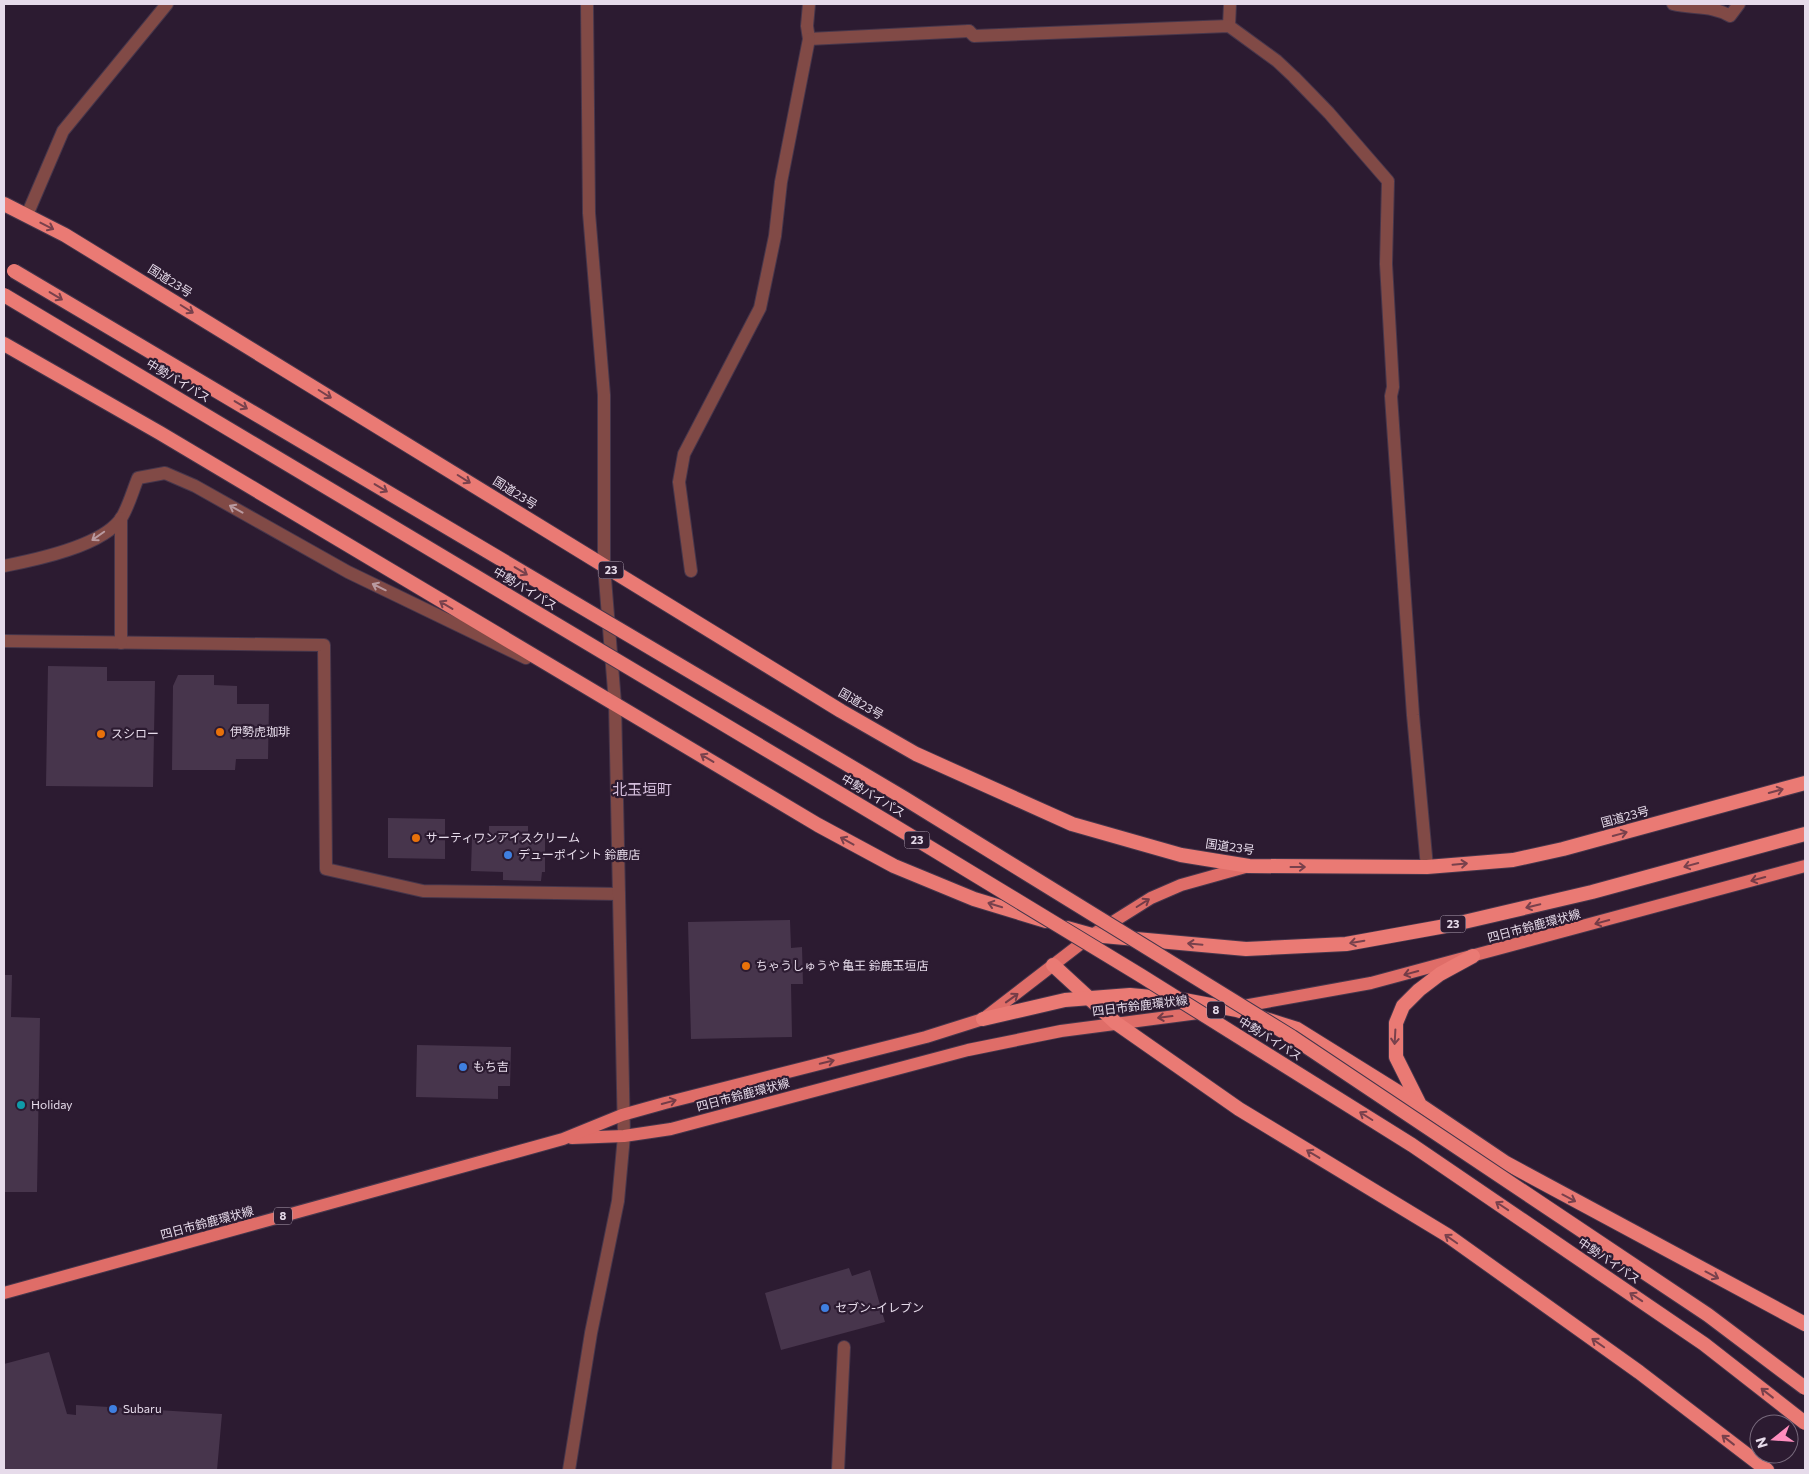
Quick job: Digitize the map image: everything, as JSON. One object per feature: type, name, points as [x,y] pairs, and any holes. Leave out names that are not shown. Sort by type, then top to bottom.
[{"type":"highway","name":"国道23号","points":[[4,204],[65,235],[849,716],[916,754],[1072,824],[1181,855],[1249,866],[1427,867],[1513,860],[1563,849],[1805,783]]},
{"type":"highway","name":"中勢バイパス","points":[[9,268],[896,793],[1292,1037],[1708,1315],[1805,1388]]},
{"type":"highway","name":"中勢バイパス","points":[[4,295],[912,837],[1140,975],[1404,1140],[1704,1344],[1805,1423]]},
{"type":"highway","name":"23","points":[[4,344],[160,433],[818,825],[894,866],[974,899],[1092,935],[1246,949],[1346,944],[1451,925],[1592,892],[1805,834]]},
{"type":"highway","points":[[1420,1105],[1396,1057],[1396,1023],[1403,1006],[1419,990],[1440,974],[1473,956]]},
{"type":"highway","points":[[1053,965],[1116,1023],[1239,1110],[1447,1236],[1639,1372],[1766,1470]]},
{"type":"highway","points":[[983,1019],[1065,1000],[1130,995],[1184,1000],[1228,1009],[1296,1029],[1420,1105],[1506,1163],[1805,1324]]},
{"type":"main road","name":"四日市鈴鹿環状線","points":[[4,1293],[563,1139],[622,1115],[926,1036],[983,1019],[1092,935],[1151,898],[1181,884],[1249,866]]},
{"type":"main road","name":"四日市鈴鹿環状線","points":[[563,1139],[624,1136],[671,1129],[968,1050],[1060,1031],[1228,1009],[1371,984],[1805,866]]},
{"type":"street","points":[[27,215],[63,131],[167,4]]},
{"type":"street","points":[[569,1470],[591,1333],[618,1200],[624,1136],[622,1115],[615,703],[604,566],[604,395],[589,212],[587,4]]},
{"type":"street","points":[[690,571],[679,482],[684,454],[760,308],[775,236],[781,182],[810,39],[807,26],[809,4]]},
{"type":"street","points":[[1229,26],[1230,4]]},
{"type":"street","points":[[1673,4],[1690,8],[1716,8],[1730,16],[1739,4]]},
{"type":"street","points":[[810,39],[969,31],[974,36],[1229,26],[1277,61],[1294,77],[1329,113],[1388,181],[1386,264],[1393,387],[1391,396],[1413,715],[1427,867]]},
{"type":"street","points":[[120,643],[121,518],[138,478],[165,473],[195,486],[348,572],[565,676]]},
{"type":"street","points":[[4,566],[44,558],[95,540],[121,518]]},
{"type":"street","points":[[4,641],[324,645],[326,869],[422,891],[619,894]]},
{"type":"street","points":[[838,1470],[844,1347]]},
{"type":"building","name":"スシロー","points":[[48,666],[107,667],[107,681],[155,681],[153,787],[46,786]]},
{"type":"building","name":"伊勢虎珈琲","points":[[178,675],[214,675],[214,685],[237,686],[237,704],[269,704],[268,759],[236,759],[235,770],[172,770],[173,686]]},
{"type":"building","name":"サーティワンアイスクリーム","points":[[388,818],[445,819],[445,859],[388,858]]},
{"type":"building","name":"デューポイント 鈴鹿店","points":[[489,826],[528,826],[528,837],[545,838],[545,872],[542,872],[541,881],[503,880],[503,872],[471,871],[472,837],[489,838]]},
{"type":"building","name":"ちゃうしゅうや 亀王 鈴鹿玉垣店","points":[[790,920],[791,948],[802,947],[803,984],[791,984],[792,1037],[691,1039],[688,922]]},
{"type":"building","name":"Holiday","points":[[4,975],[12,975],[11,1017],[40,1018],[37,1192],[4,1192]]},
{"type":"building","name":"もち吉","points":[[417,1045],[511,1047],[510,1086],[498,1086],[498,1099],[416,1097]]},
{"type":"building","name":"セブン-イレブン","points":[[849,1268],[852,1276],[870,1270],[885,1322],[781,1350],[765,1293]]},
{"type":"building","name":"Subaru","points":[[49,1352],[67,1414],[76,1415],[76,1405],[222,1414],[217,1470],[4,1470],[4,1364]]},
{"type":"place","name":"伊勢虎珈琲","points":[[220,732]]},
{"type":"place","name":"スシロー","points":[[101,734]]},
{"type":"place","name":"サーティワンアイスクリーム","points":[[416,838]]},
{"type":"place","name":"デューポイント 鈴鹿店","points":[[508,855]]},
{"type":"place","name":"ちゃうしゅうや 亀王 鈴鹿玉垣店","points":[[746,966]]},
{"type":"place","name":"もち吉","points":[[463,1067]]},
{"type":"place","name":"Holiday","points":[[21,1105]]},
{"type":"place","name":"セブン-イレブン","points":[[825,1308]]},
{"type":"place","name":"Subaru","points":[[113,1409]]},
{"type":"district","name":"北玉垣町","points":[[642,790]]}]
